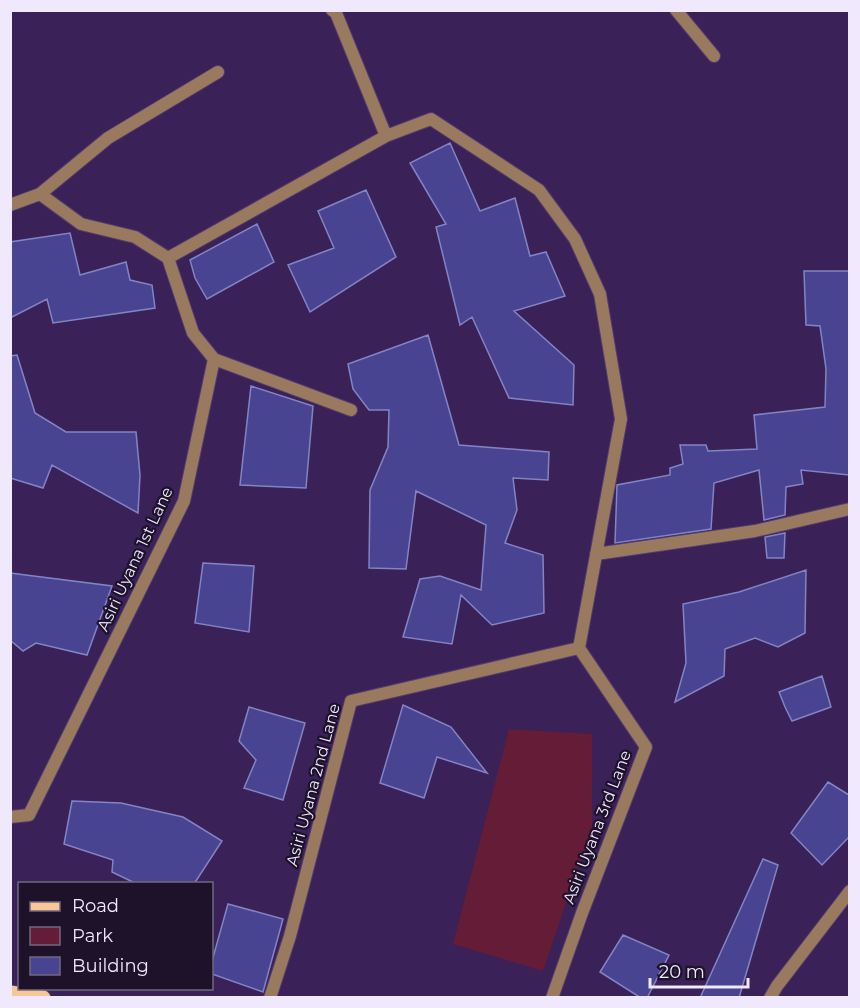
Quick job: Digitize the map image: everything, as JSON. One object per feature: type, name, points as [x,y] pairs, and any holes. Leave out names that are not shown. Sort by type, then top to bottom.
[{"type":"main road","points":[[10,993],[43,998]]},
{"type":"street","points":[[332,10],[336,14],[386,136]]},
{"type":"street","points":[[676,10],[714,56]]},
{"type":"street","points":[[10,205],[40,194],[108,138],[218,72]]},
{"type":"street","points":[[168,258],[386,136],[431,119],[539,190],[575,239],[600,294],[621,419],[579,648]]},
{"type":"street","points":[[40,194],[81,224],[135,237],[168,258],[193,333],[214,359],[351,410]]},
{"type":"street","name":"Asiri Uyana 1st Lane","points":[[10,817],[29,815],[184,501],[214,359]]},
{"type":"street","points":[[596,554],[755,531],[849,509]]},
{"type":"street","name":"Asiri Uyana 2nd Lane","points":[[270,998],[290,936],[351,701],[579,648]]},
{"type":"street","name":"Asiri Uyana 3rd Lane","points":[[552,998],[646,747],[579,648]]},
{"type":"street","points":[[770,998],[849,891]]},
{"type":"green space","points":[[509,729],[592,734],[592,826],[543,971],[453,944]]},
{"type":"building","points":[[450,143],[480,211],[515,198],[530,256],[546,252],[565,296],[514,311],[574,365],[573,405],[509,398],[472,317],[460,325],[436,227],[446,224],[410,163]]},
{"type":"building","points":[[366,190],[396,257],[310,312],[288,265],[334,248],[318,211]]},
{"type":"building","points":[[257,224],[274,262],[207,299],[195,278],[190,260]]},
{"type":"building","points":[[70,233],[80,275],[126,262],[130,280],[152,285],[155,308],[53,323],[47,299],[10,318],[10,242]]},
{"type":"building","points":[[804,271],[849,271],[849,475],[801,470],[803,484],[786,487],[785,515],[764,520],[759,470],[714,483],[711,529],[615,543],[617,485],[670,475],[670,468],[683,464],[680,445],[706,445],[708,451],[757,449],[754,415],[825,407],[826,369],[820,326],[806,325]]},
{"type":"building","points":[[428,335],[459,445],[549,452],[548,480],[513,478],[517,510],[505,543],[543,555],[544,613],[492,625],[461,595],[452,644],[403,637],[420,579],[440,576],[481,590],[486,525],[416,491],[406,569],[369,568],[370,490],[388,447],[389,410],[369,410],[353,389],[348,364]]},
{"type":"building","points":[[17,355],[35,413],[66,432],[136,432],[140,475],[138,513],[52,465],[43,488],[10,478],[10,356]]},
{"type":"building","points":[[251,386],[313,406],[306,488],[240,485]]},
{"type":"building","points":[[785,533],[784,558],[767,558],[765,537]]},
{"type":"building","points":[[203,563],[254,566],[249,632],[195,623]]},
{"type":"building","points":[[806,570],[805,633],[778,647],[755,638],[725,649],[724,676],[675,702],[686,663],[683,604],[739,592]]},
{"type":"building","points":[[10,573],[112,586],[87,655],[36,643],[23,651],[10,640]]},
{"type":"building","points":[[822,676],[831,707],[792,721],[779,692]]},
{"type":"building","points":[[403,705],[451,727],[487,773],[437,757],[424,798],[380,783]]},
{"type":"building","points":[[249,707],[305,723],[283,800],[244,788],[256,760],[239,741]]},
{"type":"building","points":[[828,782],[849,795],[849,837],[822,865],[791,833]]},
{"type":"building","points":[[72,801],[121,803],[183,817],[222,841],[195,882],[133,882],[112,872],[113,860],[64,844]]},
{"type":"building","points":[[763,859],[778,865],[739,998],[700,998]]},
{"type":"building","points":[[228,904],[283,919],[263,992],[213,974],[213,957]]},
{"type":"building","points":[[623,935],[669,955],[647,998],[641,998],[600,972]]}]
